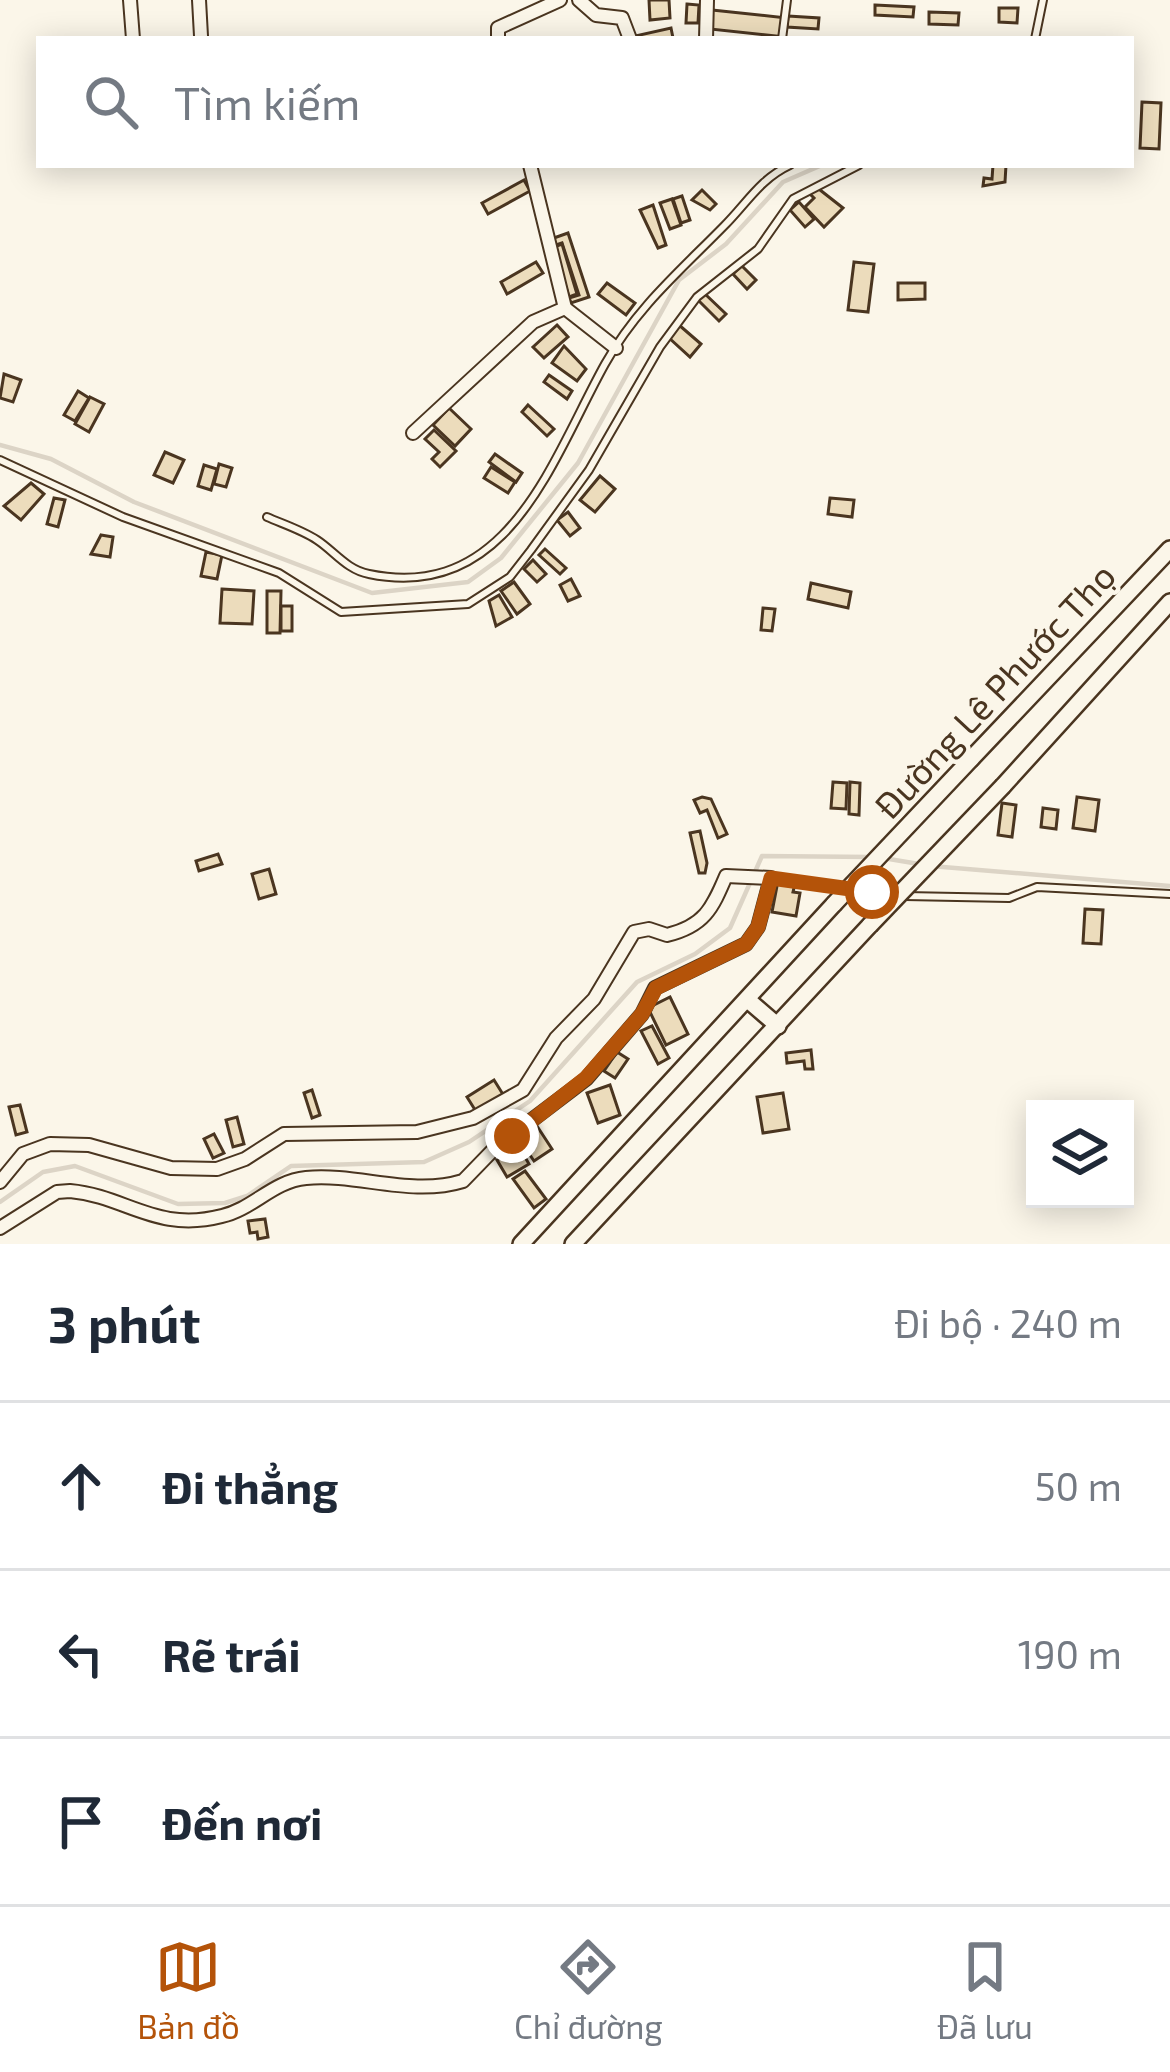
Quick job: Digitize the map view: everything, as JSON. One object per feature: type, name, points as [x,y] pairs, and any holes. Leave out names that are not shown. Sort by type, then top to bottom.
[{"type":"street","points":[[130,0],[133,36]]},
{"type":"street","points":[[199,0],[201,36]]},
{"type":"street","points":[[498,36],[498,28],[560,0]]},
{"type":"street","points":[[579,0],[596,15],[622,18],[628,36]]},
{"type":"street","points":[[706,36],[707,0]]},
{"type":"street","points":[[531,168],[566,308],[616,348]]},
{"type":"street","points":[[413,433],[533,322],[566,308]]},
{"type":"street","name":"Đường Lê Phước Thọ","points":[[520,1244],[1170,549]]},
{"type":"street","name":"Đường Lê Phước Thọ","points":[[573,1244],[1170,602]]},
{"type":"street","points":[[0,1182],[23,1154],[50,1144],[98,1147],[171,1168],[217,1169],[245,1159],[284,1134],[417,1132],[473,1118],[523,1090],[556,1038],[594,998],[634,932],[649,929],[667,935],[692,926],[711,913],[727,877],[767,878],[758,927],[746,944],[656,988],[642,1014],[586,1078],[495,1148],[463,1181],[413,1186],[307,1178],[271,1188],[229,1215],[199,1220],[152,1218],[70,1191],[56,1192],[0,1228]]},
{"type":"street","points":[[749,1000],[778,1026]]},
{"type":"lane","points":[[782,36],[787,0]]},
{"type":"lane","points":[[1036,36],[1042,0]]},
{"type":"lane","points":[[267,517],[318,540],[364,574],[434,578],[498,540],[520,519],[564,450],[616,348],[678,265],[719,232],[771,174],[784,168]]},
{"type":"lane","points":[[0,460],[123,517],[279,573],[340,612],[468,604],[510,578],[531,550],[589,470],[686,309],[758,249],[794,200],[853,168]]},
{"type":"lane","points":[[767,878],[924,897],[1009,898],[1037,886],[1170,894]]},
{"type":"building","points":[[649,0],[669,0],[670,18],[650,20]]},
{"type":"building","points":[[687,4],[699,5],[698,23],[686,23]]},
{"type":"building","points":[[875,5],[914,7],[913,17],[875,15]]},
{"type":"building","points":[[999,8],[1018,8],[1017,23],[999,22]]},
{"type":"building","points":[[712,10],[787,18],[785,36],[710,29]]},
{"type":"building","points":[[929,12],[959,13],[958,25],[929,24]]},
{"type":"building","points":[[788,16],[819,18],[818,29],[787,27]]},
{"type":"building","points":[[671,28],[673,36],[635,36]]},
{"type":"building","points":[[1142,102],[1161,103],[1159,149],[1140,148]]},
{"type":"building","points":[[993,168],[1006,168],[1005,182],[983,186],[984,178],[992,179]]},
{"type":"building","points":[[524,180],[530,191],[488,214],[482,203]]},
{"type":"building","points":[[815,186],[843,208],[824,227],[805,207],[814,198],[808,192]]},
{"type":"building","points":[[702,190],[716,204],[710,210],[692,200]]},
{"type":"building","points":[[682,196],[690,220],[681,223],[673,199]]},
{"type":"building","points":[[672,199],[681,225],[670,229],[660,203]]},
{"type":"building","points":[[799,202],[814,219],[805,227],[790,210]]},
{"type":"building","points":[[653,205],[666,245],[658,248],[640,210]]},
{"type":"building","points":[[568,233],[589,297],[571,303],[569,298],[579,295],[562,243],[553,246],[551,239]]},
{"type":"building","points":[[562,244],[577,294],[569,297],[554,247]]},
{"type":"building","points":[[536,262],[543,273],[507,294],[501,282]]},
{"type":"building","points":[[854,262],[874,264],[868,312],[848,310]]},
{"type":"building","points":[[742,266],[756,280],[747,289],[733,274]]},
{"type":"building","points":[[607,283],[635,303],[626,315],[598,294]]},
{"type":"building","points":[[898,283],[925,283],[925,299],[898,300]]},
{"type":"building","points":[[704,293],[726,314],[719,321],[698,300]]},
{"type":"building","points":[[557,325],[568,337],[544,358],[533,347]]},
{"type":"building","points":[[679,325],[701,344],[690,357],[668,337]]},
{"type":"building","points":[[564,346],[586,369],[577,381],[552,363]]},
{"type":"building","points":[[4,374],[21,380],[13,402],[0,398]]},
{"type":"building","points":[[549,375],[572,391],[567,399],[544,382]]},
{"type":"building","points":[[78,391],[89,398],[75,421],[64,415]]},
{"type":"building","points":[[90,397],[104,404],[89,432],[75,424]]},
{"type":"building","points":[[528,405],[554,429],[547,436],[522,412]]},
{"type":"building","points":[[449,408],[471,429],[455,446],[433,425]]},
{"type":"building","points":[[434,430],[456,451],[440,467],[432,459],[439,452],[425,439]]},
{"type":"building","points":[[165,452],[184,460],[173,483],[154,475]]},
{"type":"building","points":[[495,454],[522,473],[516,482],[489,462]]},
{"type":"building","points":[[219,464],[232,468],[226,487],[214,484]]},
{"type":"building","points":[[204,465],[217,469],[211,490],[198,486]]},
{"type":"building","points":[[491,467],[515,482],[508,493],[484,478]]},
{"type":"building","points":[[600,476],[615,489],[595,512],[580,500]]},
{"type":"building","points":[[31,483],[44,494],[21,520],[4,506]]},
{"type":"building","points":[[54,498],[65,500],[58,527],[47,524]]},
{"type":"building","points":[[830,498],[854,500],[852,517],[828,514]]},
{"type":"building","points":[[568,512],[580,528],[570,536],[557,520]]},
{"type":"building","points":[[101,535],[113,537],[110,557],[91,554]]},
{"type":"building","points":[[545,549],[566,568],[560,574],[539,555]]},
{"type":"building","points":[[206,552],[222,555],[217,579],[201,576]]},
{"type":"building","points":[[533,560],[546,574],[537,582],[524,569]]},
{"type":"building","points":[[571,579],[580,596],[568,601],[560,585]]},
{"type":"building","points":[[514,582],[530,604],[517,614],[501,591]]},
{"type":"building","points":[[811,583],[851,592],[848,608],[808,599]]},
{"type":"building","points":[[222,589],[254,591],[252,624],[220,623]]},
{"type":"building","points":[[267,591],[281,591],[280,633],[267,633]]},
{"type":"building","points":[[499,595],[512,617],[496,626],[489,601]]},
{"type":"building","points":[[281,606],[292,606],[292,631],[281,631]]},
{"type":"building","points":[[763,608],[775,609],[772,631],[761,630]]},
{"type":"building","points":[[833,782],[847,783],[846,809],[831,808]]},
{"type":"building","points":[[850,782],[860,783],[859,815],[849,814]]},
{"type":"building","points":[[1077,797],[1099,800],[1095,831],[1073,828]]},
{"type":"building","points":[[711,799],[727,834],[718,838],[707,810],[700,813],[694,800]]},
{"type":"building","points":[[1002,803],[1016,805],[1012,837],[998,835]]},
{"type":"building","points":[[1043,808],[1058,810],[1056,829],[1041,827]]},
{"type":"building","points":[[700,831],[705,873],[699,873],[690,833]]},
{"type":"building","points":[[218,854],[222,864],[199,871],[196,861]]},
{"type":"building","points":[[269,869],[276,894],[259,899],[252,874]]},
{"type":"building","points":[[778,881],[795,884],[793,892],[800,893],[796,916],[772,912]]},
{"type":"building","points":[[1085,909],[1103,910],[1101,944],[1083,943]]},
{"type":"building","points":[[670,997],[688,1034],[666,1045],[648,1008]]},
{"type":"building","points":[[652,1026],[669,1058],[658,1064],[641,1031]]},
{"type":"building","points":[[811,1050],[813,1069],[805,1069],[804,1061],[787,1063],[786,1053]]},
{"type":"building","points":[[617,1052],[628,1059],[615,1078],[604,1071]]},
{"type":"building","points":[[494,1080],[504,1096],[477,1113],[467,1097]]},
{"type":"building","points":[[610,1085],[620,1115],[598,1123],[587,1093]]},
{"type":"building","points":[[312,1090],[320,1115],[312,1118],[304,1093]]},
{"type":"building","points":[[783,1093],[789,1129],[763,1133],[757,1097]]},
{"type":"building","points":[[20,1105],[27,1132],[16,1135],[9,1107]]},
{"type":"building","points":[[237,1117],[244,1144],[233,1147],[226,1120]]},
{"type":"building","points":[[535,1123],[552,1149],[534,1161],[517,1136]]},
{"type":"building","points":[[214,1134],[224,1153],[213,1158],[204,1139]]},
{"type":"building","points":[[519,1147],[529,1164],[507,1177],[497,1160]]},
{"type":"building","points":[[525,1171],[546,1199],[534,1208],[513,1179]]},
{"type":"building","points":[[265,1219],[268,1237],[258,1239],[257,1232],[250,1233],[248,1221]]},
{"type":"waterway","points":[[0,445],[51,459],[134,502],[372,593],[468,582],[501,558],[578,463],[679,280],[726,244],[783,182],[815,168]]},
{"type":"waterway","points":[[0,1202],[43,1172],[75,1166],[178,1204],[225,1203],[247,1196],[291,1166],[424,1162],[469,1142],[530,1101],[637,982],[695,954],[730,928],[762,856],[872,857]]},
{"type":"waterway","points":[[883,858],[919,864]]},
{"type":"waterway","points":[[931,866],[1170,886]]},
{"type":"route","points":[[512,1136],[586,1078],[642,1014],[656,988],[746,944],[758,927],[771,878],[872,892]]}]
